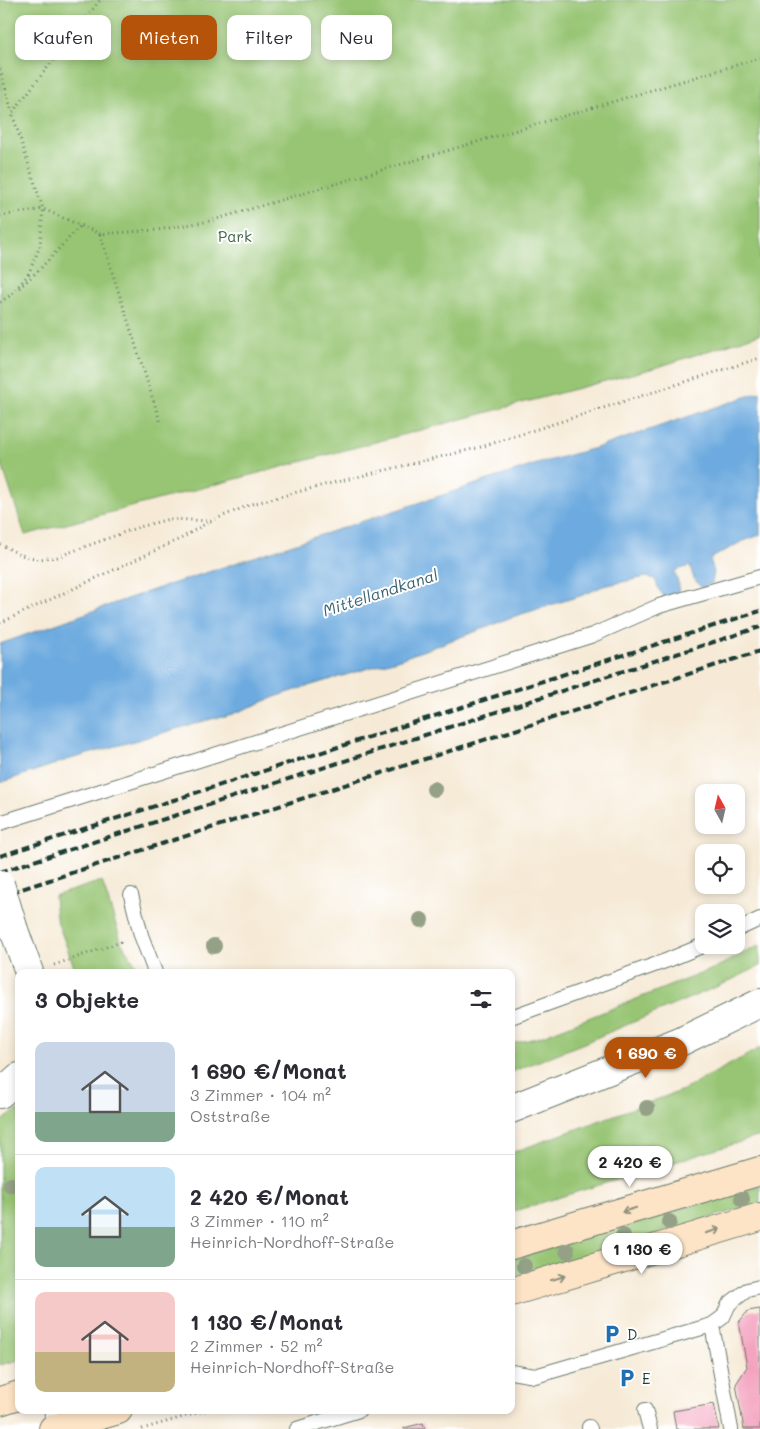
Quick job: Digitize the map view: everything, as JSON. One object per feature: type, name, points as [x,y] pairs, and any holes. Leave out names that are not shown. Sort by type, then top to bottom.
[{"type":"main road","points":[[515,1244],[760,1171]]},
{"type":"main road","points":[[515,1291],[760,1217]]},
{"type":"main road","points":[[0,1401],[15,1396]]},
{"type":"main road","points":[[54,1424],[100,1414]]},
{"type":"street","points":[[0,884],[28,969]]},
{"type":"street","points":[[515,1107],[680,1042],[760,1002]]},
{"type":"street","points":[[0,1094],[15,1081]]},
{"type":"lane","points":[[0,823],[593,635],[659,606],[760,577]]},
{"type":"lane","points":[[131,895],[141,935],[153,969]]},
{"type":"lane","points":[[745,926],[760,919]]},
{"type":"lane","points":[[515,1016],[695,949]]},
{"type":"lane","points":[[515,1370],[535,1376],[712,1325],[723,1317],[729,1304],[747,1290],[760,1287]]},
{"type":"lane","points":[[712,1325],[731,1429]]},
{"type":"lane","points":[[645,1410],[650,1429]]},
{"type":"lane","points":[[297,1429],[346,1414]]},
{"type":"path","points":[[12,113],[100,0]]},
{"type":"path","points":[[0,216],[43,209],[100,234],[156,230],[210,221],[760,58]]},
{"type":"path","points":[[0,69],[43,209],[40,246],[28,275],[12,295]]},
{"type":"path","points":[[0,302],[12,295],[39,270],[81,225]]},
{"type":"path","points":[[100,234],[160,421]]},
{"type":"path","points":[[0,623],[182,538],[211,521],[252,504],[481,447],[760,358]]},
{"type":"path","points":[[0,544],[21,555],[38,559],[57,557],[136,528],[169,519],[211,521]]},
{"type":"path","points":[[67,960],[117,943]]},
{"type":"path","points":[[142,1429],[193,1414]]},
{"type":"green space","name":"Park","points":[[0,0],[760,0],[760,334],[658,367],[25,535],[0,459]]},
{"type":"green space","points":[[102,881],[122,944],[139,969],[75,969],[56,918],[54,896]]},
{"type":"green space","points":[[760,945],[760,966],[723,984],[515,1070],[515,1043],[540,1037],[715,968]]},
{"type":"green space","points":[[760,1048],[760,1136],[515,1211],[515,1152],[683,1090]]},
{"type":"green space","points":[[15,1112],[15,1361],[0,1365],[0,1122]]},
{"type":"green space","points":[[760,1185],[760,1203],[515,1276],[515,1259]]},
{"type":"water","name":"Mittellandkanal","points":[[760,392],[760,535],[741,542],[710,559],[714,572],[712,583],[702,588],[694,579],[690,566],[674,571],[679,585],[677,596],[666,599],[659,590],[655,579],[646,577],[603,586],[583,595],[509,618],[400,659],[275,697],[226,717],[215,718],[67,760],[0,783],[0,644],[132,597],[540,463],[599,447]]},
{"type":"building","points":[[760,1309],[760,1429],[744,1429],[736,1384],[747,1367],[739,1322],[748,1311]]},
{"type":"building","points":[[714,1404],[719,1429],[676,1429],[673,1411]]},
{"type":"building","points":[[423,1423],[425,1429],[404,1429],[404,1428]]},
{"type":"railway","points":[[0,856],[760,611]]},
{"type":"railway","points":[[0,872],[760,627]]},
{"type":"railway","points":[[0,896],[760,651]]},
{"type":"place","name":"D","points":[[612,1334]]},
{"type":"place","name":"E","points":[[627,1378]]}]
